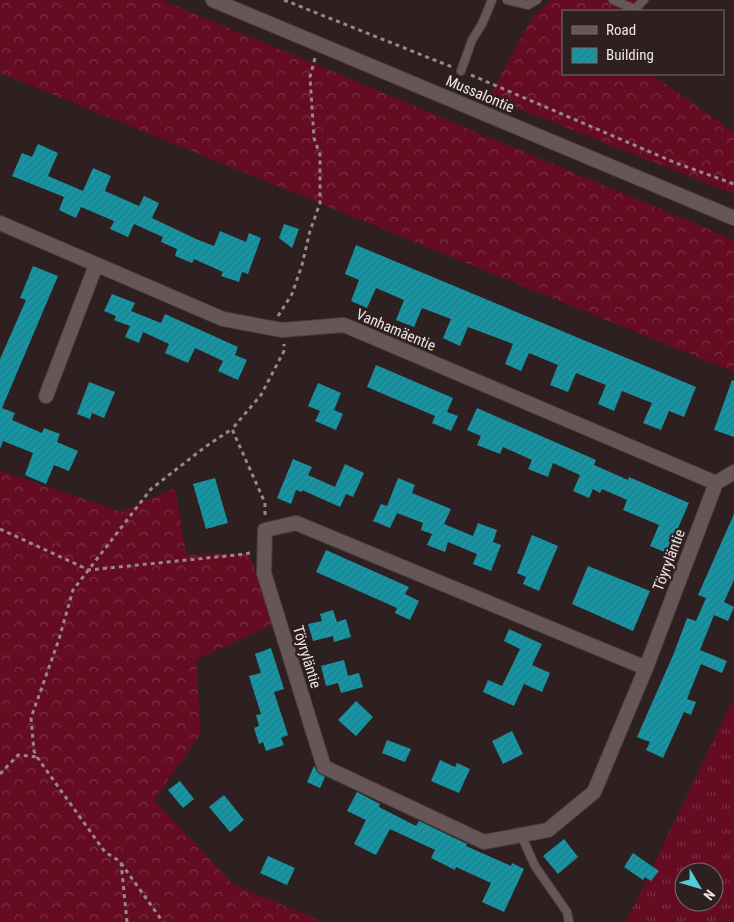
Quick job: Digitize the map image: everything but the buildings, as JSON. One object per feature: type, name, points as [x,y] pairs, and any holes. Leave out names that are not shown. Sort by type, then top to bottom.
[{"type":"street","name":"Mussalontie","points":[[213,0],[734,218]]},
{"type":"street","name":"Vanhamäentie","points":[[0,223],[223,319],[278,329],[344,325],[716,483]]},
{"type":"street","points":[[46,396],[96,264]]},
{"type":"street","points":[[716,483],[734,472]]},
{"type":"street","name":"Töyryläntie","points":[[265,530],[264,574],[324,768],[484,842],[548,830],[594,792],[646,668],[716,483]]},
{"type":"street","points":[[265,530],[296,524],[646,668]]},
{"type":"lane","points":[[460,71],[472,40],[482,24],[492,0]]},
{"type":"lane","points":[[507,0],[528,5],[538,0]]},
{"type":"lane","points":[[612,0],[636,9],[644,0]]},
{"type":"lane","points":[[521,835],[535,866],[566,912],[569,922]]},
{"type":"path","points":[[284,0],[460,71],[667,159],[734,184]]},
{"type":"path","points":[[163,922],[121,862],[105,852],[37,757],[34,751],[31,718],[59,639],[73,590],[151,489],[205,447],[232,429],[261,395],[284,351],[278,329],[281,310],[292,294],[320,203],[320,155],[314,138],[310,77],[313,63],[321,45]]},
{"type":"path","points":[[232,429],[265,503],[265,530]]},
{"type":"path","points":[[0,529],[89,570],[236,555],[264,549]]},
{"type":"path","points":[[0,774],[18,755],[37,757]]},
{"type":"path","points":[[121,862],[127,922]]},
{"type":"green space","points":[[0,0],[162,0],[734,240],[734,372],[0,73]]},
{"type":"green space","points":[[551,0],[645,0],[638,10],[562,10],[562,75],[652,75],[734,132],[734,194],[489,97],[532,18]]},
{"type":"green space","points":[[0,471],[122,512],[175,488],[186,555],[248,553],[279,621],[196,660],[201,733],[154,800],[234,885],[325,922],[0,922]]},
{"type":"green space","points":[[734,698],[734,922],[626,922]]}]
